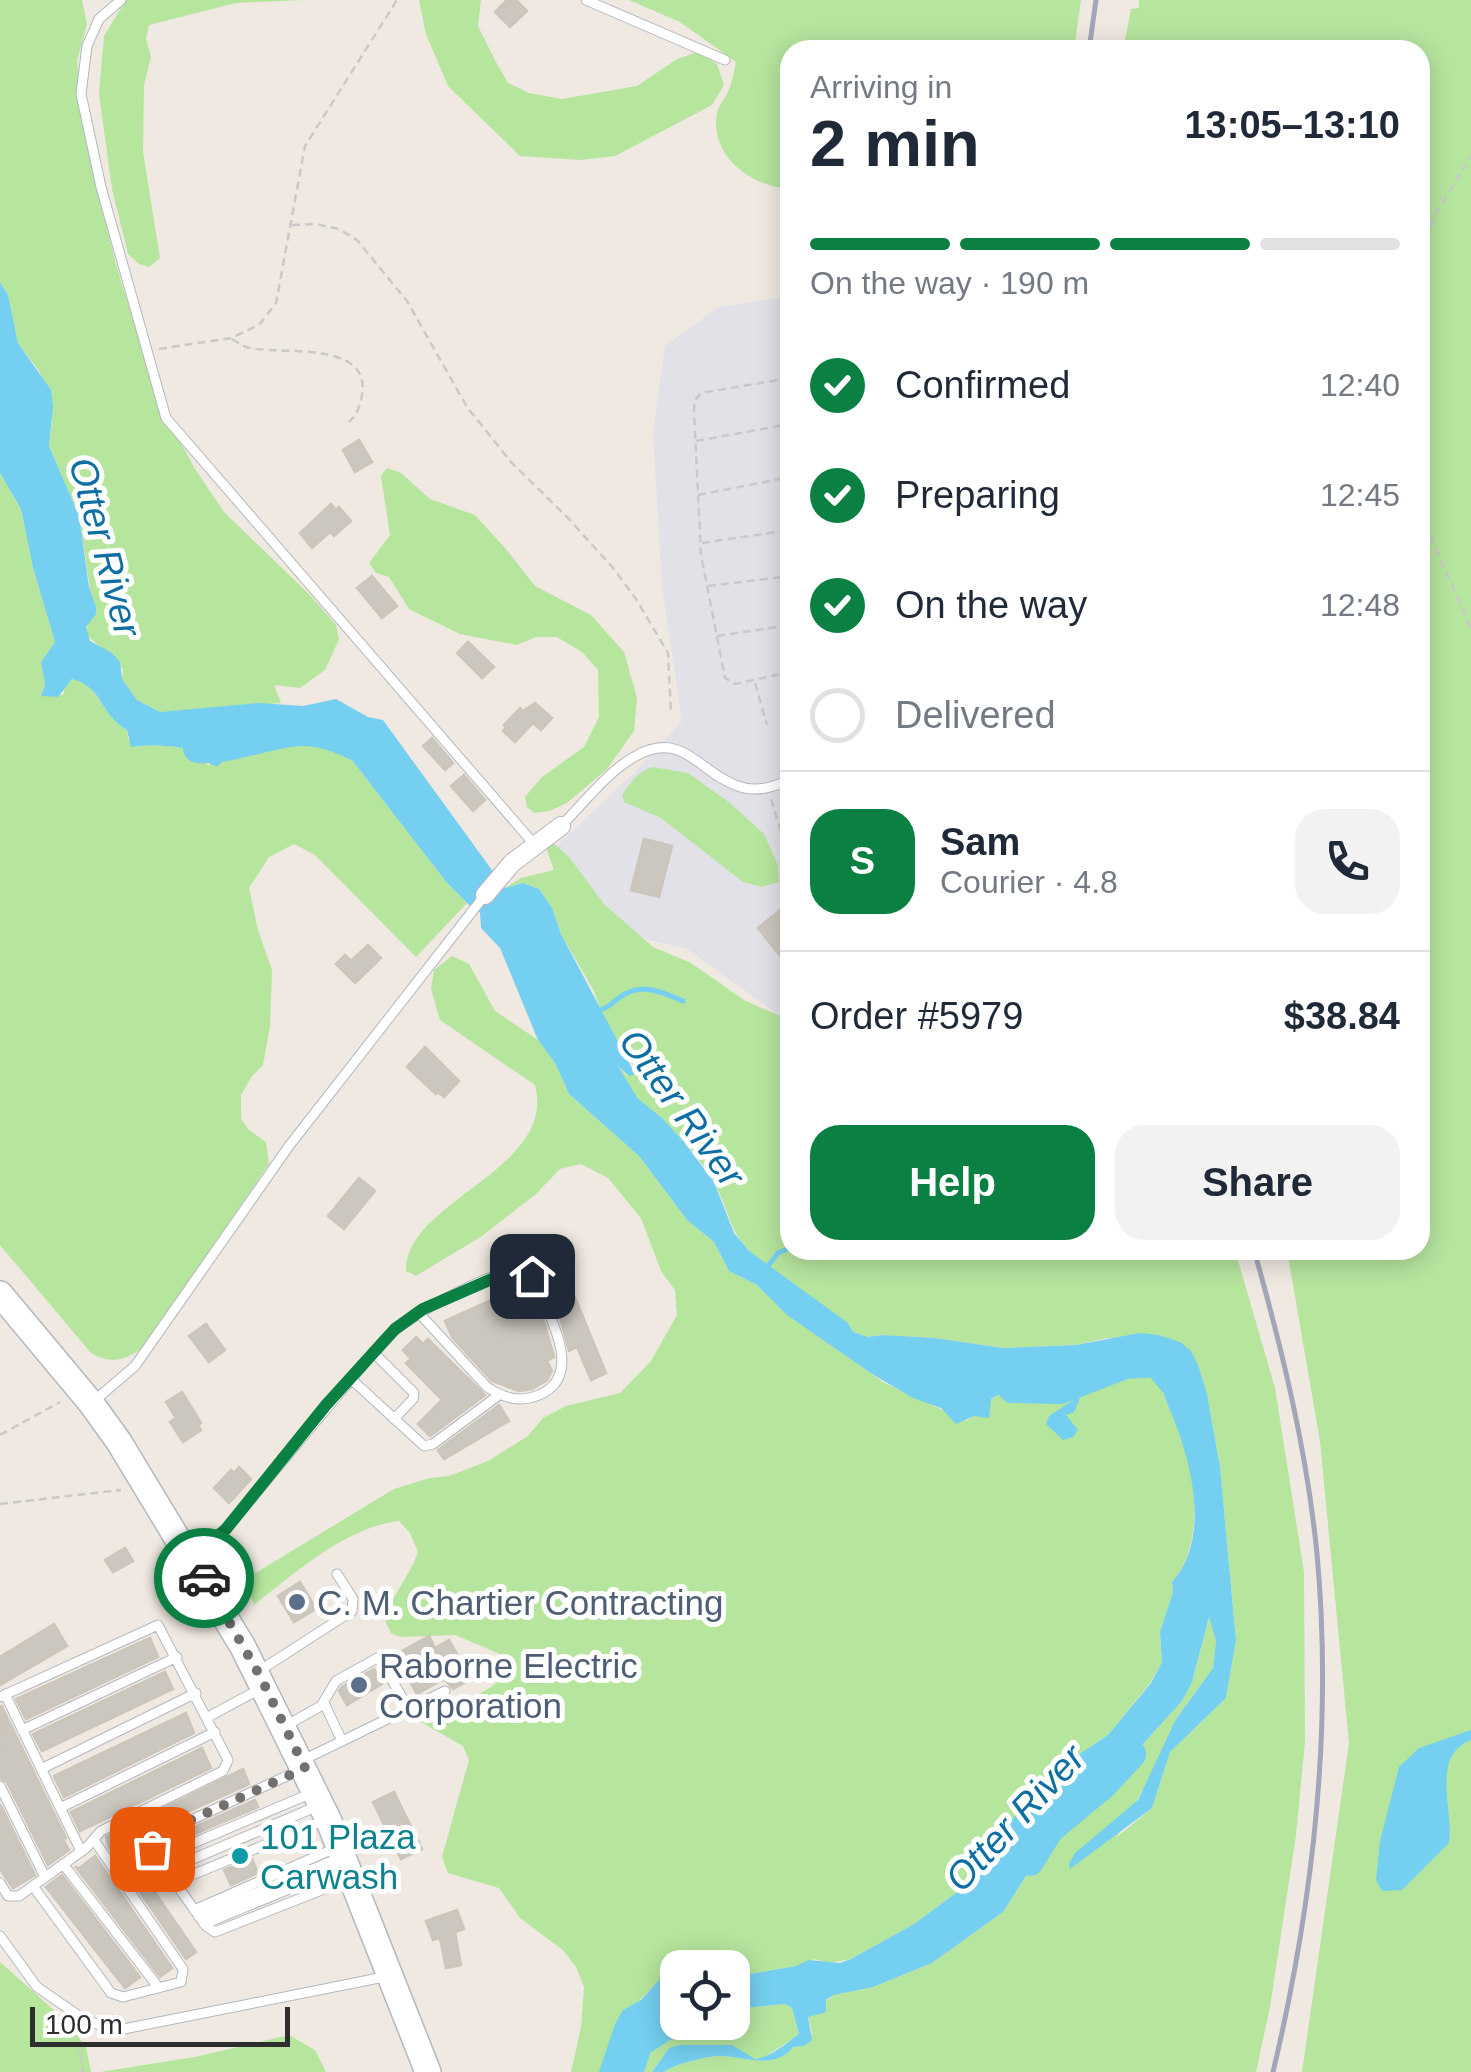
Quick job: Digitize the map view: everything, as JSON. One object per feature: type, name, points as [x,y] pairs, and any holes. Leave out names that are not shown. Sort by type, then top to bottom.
[{"type":"main road","points":[[0,1294],[86,1397],[148,1486],[261,1680],[345,1861],[428,2072]]},
{"type":"street","points":[[485,895],[512,863],[561,826]]},
{"type":"lane","points":[[121,0],[99,19],[86,46],[81,94],[101,187],[166,418],[534,844]]},
{"type":"lane","points":[[586,0],[725,60]]},
{"type":"lane","points":[[561,826],[620,767],[654,749],[686,752],[735,786],[768,788],[780,784]]},
{"type":"lane","points":[[86,1397],[135,1366],[289,1146],[485,895]]},
{"type":"lane","points":[[192,1558],[226,1529],[373,1352],[418,1312],[517,1268],[528,1270],[562,1350],[564,1366],[556,1385],[524,1400],[499,1395],[487,1387],[418,1312]]},
{"type":"lane","points":[[373,1352],[414,1392],[413,1399],[394,1419]]},
{"type":"lane","points":[[350,1378],[420,1444],[428,1446],[499,1395]]},
{"type":"lane","points":[[208,1716],[352,1611],[353,1600],[337,1574]]},
{"type":"lane","points":[[0,1884],[8,1896],[14,1897],[81,1851],[108,1827],[227,1767],[228,1760],[208,1716],[162,1628],[152,1625],[2,1696],[81,1851]]},
{"type":"lane","points":[[22,1730],[176,1657]]},
{"type":"lane","points":[[285,1726],[324,1703],[336,1680],[379,1657],[408,1708]]},
{"type":"lane","points":[[175,1882],[314,1789],[342,1740],[445,1691]]},
{"type":"lane","points":[[41,1768],[196,1693]]},
{"type":"lane","points":[[324,1703],[342,1740]]},
{"type":"lane","points":[[60,1808],[215,1732]]},
{"type":"lane","points":[[0,1786],[45,1877]]},
{"type":"lane","points":[[199,1917],[152,1849],[152,1838],[314,1789]]},
{"type":"lane","points":[[158,1858],[314,1789]]},
{"type":"lane","points":[[166,1870],[314,1789]]},
{"type":"lane","points":[[33,1886],[112,1993],[123,1996],[181,1982],[182,1969],[94,1840]]},
{"type":"lane","points":[[199,1917],[345,1861]]},
{"type":"lane","points":[[199,1917],[345,1861]]},
{"type":"lane","points":[[63,1864],[159,1988]]},
{"type":"lane","points":[[0,1936],[37,1987],[74,2012],[114,2031],[390,1976]]},
{"type":"path","points":[[147,351],[231,338],[258,324],[276,302],[306,146],[397,0]]},
{"type":"path","points":[[1430,228],[1471,156]]},
{"type":"path","points":[[292,226],[315,224],[339,229],[358,240],[407,301],[467,407],[511,462],[613,568],[636,599],[668,653],[671,713]]},
{"type":"path","points":[[231,338],[247,347],[299,349],[348,363],[359,374],[363,389],[356,415],[348,422]]},
{"type":"path","points":[[780,380],[701,393],[695,400],[694,442],[706,586],[729,683],[780,674]]},
{"type":"path","points":[[694,442],[780,426]]},
{"type":"path","points":[[696,496],[780,479]]},
{"type":"path","points":[[700,543],[780,531]]},
{"type":"path","points":[[1430,535],[1471,629]]},
{"type":"path","points":[[706,586],[780,577]]},
{"type":"path","points":[[715,636],[780,626]]},
{"type":"path","points":[[754,680],[767,725]]},
{"type":"path","points":[[768,788],[780,828]]},
{"type":"path","points":[[0,1434],[86,1397]]},
{"type":"path","points":[[0,1504],[148,1486]]},
{"type":"path","points":[[74,2012],[83,2072]]},
{"type":"shaded area","points":[[780,298],[780,1016],[686,948],[627,936],[551,851],[637,770],[682,721],[662,586],[653,432],[665,346],[719,307]]},
{"type":"green space","points":[[0,0],[82,0],[87,24],[77,61],[87,146],[116,265],[158,400],[195,469],[224,512],[336,625],[339,639],[325,670],[300,688],[274,685],[281,703],[160,712],[137,700],[122,679],[123,669],[86,634],[92,602],[79,516],[49,446],[52,422],[40,372],[18,343],[8,295],[0,282]]},
{"type":"green space","points":[[126,0],[302,0],[236,3],[149,25],[146,39],[151,57],[144,85],[143,152],[160,258],[149,267],[128,254],[112,189],[99,94],[104,36]]},
{"type":"green space","points":[[419,0],[481,0],[478,26],[496,62],[508,83],[529,93],[562,99],[637,86],[677,59],[698,52],[717,64],[724,85],[712,105],[615,156],[581,160],[520,156],[448,86],[426,34]]},
{"type":"green space","points":[[629,0],[1081,0],[1075,40],[780,40],[780,187],[748,175],[727,155],[716,128],[717,113],[736,62],[680,22]]},
{"type":"green space","points":[[1139,0],[1471,0],[1471,2072],[1302,2072],[1349,1743],[1320,1441],[1289,1260],[1430,1260],[1430,40],[1125,40],[1131,9],[1139,8]]},
{"type":"green space","points":[[387,468],[401,473],[430,499],[475,515],[535,586],[591,615],[624,652],[637,698],[634,731],[607,769],[567,803],[534,813],[527,807],[525,797],[542,777],[584,747],[599,717],[598,670],[582,652],[557,637],[536,637],[517,645],[460,634],[409,609],[389,577],[376,573],[369,563],[390,535],[381,476]]},
{"type":"green space","points":[[0,473],[21,509],[55,642],[41,662],[45,684],[42,692],[63,695],[66,684],[73,679],[83,683],[127,730],[128,739],[136,747],[191,750],[208,765],[226,758],[244,739],[258,733],[303,729],[329,738],[333,736],[331,728],[447,883],[467,903],[416,957],[315,855],[294,844],[269,857],[249,888],[272,970],[270,1026],[263,1065],[241,1095],[241,1119],[266,1142],[269,1164],[142,1349],[117,1360],[91,1353],[0,1245]]},
{"type":"green space","points":[[653,767],[688,773],[764,834],[778,865],[779,882],[762,887],[743,882],[661,818],[624,802],[622,795],[631,782]]},
{"type":"green space","points":[[551,841],[569,857],[604,904],[653,947],[691,963],[744,1000],[780,1016],[780,1260],[1238,1260],[1275,1388],[1304,1572],[1305,1742],[1296,1835],[1256,2072],[664,2072],[713,2056],[777,2059],[793,2047],[804,2046],[812,2033],[808,2016],[834,1995],[873,1987],[932,1963],[1003,1912],[1038,1857],[1055,1816],[1112,1778],[1170,1714],[1192,1682],[1209,1617],[1216,1641],[1213,1668],[1176,1719],[1164,1751],[1117,1837],[1152,1808],[1170,1752],[1226,1698],[1236,1640],[1220,1468],[1207,1394],[1191,1351],[1107,1338],[1076,1345],[1003,1348],[935,1338],[868,1337],[853,1332],[848,1323],[760,1261],[743,1244],[715,1184],[692,1151],[668,1125],[600,1069],[572,1036],[562,1016],[570,1008],[595,1035],[606,1056],[628,1076],[636,1071],[603,1017],[594,991],[539,889],[523,883],[505,888],[521,878],[554,870],[544,842]]},
{"type":"green space","points":[[452,956],[469,964],[495,1011],[538,1040],[555,1063],[569,1094],[639,1156],[687,1220],[714,1242],[729,1271],[757,1285],[788,1315],[883,1382],[966,1421],[998,1395],[1051,1391],[1111,1362],[1128,1358],[1154,1371],[1183,1437],[1193,1480],[1194,1525],[1183,1566],[1172,1582],[1173,1592],[1160,1632],[1162,1662],[1108,1735],[1091,1746],[1002,1832],[998,1852],[960,1890],[914,1924],[851,1959],[829,1963],[815,1959],[750,1974],[750,1950],[660,1950],[660,1980],[639,2001],[643,2036],[660,2028],[660,2040],[750,2040],[750,2007],[785,2004],[792,2008],[799,2035],[761,2059],[750,2059],[732,2045],[679,2045],[669,2048],[652,2072],[633,2072],[634,2065],[629,2072],[571,2072],[581,2027],[584,1987],[576,1967],[564,1951],[520,1918],[499,1888],[448,1873],[442,1857],[469,1760],[463,1746],[421,1722],[485,1690],[512,1664],[505,1656],[455,1635],[400,1637],[391,1633],[384,1618],[418,1552],[410,1533],[399,1521],[379,1525],[341,1542],[254,1605],[244,1580],[394,1489],[449,1476],[488,1461],[528,1436],[543,1418],[566,1406],[620,1393],[651,1361],[677,1315],[675,1290],[661,1271],[641,1218],[608,1178],[581,1164],[560,1169],[536,1194],[482,1236],[416,1276],[406,1271],[412,1246],[429,1224],[504,1163],[524,1140],[536,1115],[535,1085],[440,1020],[431,989],[434,970]]},
{"type":"green space","points":[[0,1962],[64,2019],[86,2047],[91,2072],[0,2072]]},
{"type":"green space","points":[[289,2035],[315,2050],[326,2072],[100,2072],[195,2057]]},
{"type":"water","points":[[0,282],[8,295],[18,343],[51,390],[49,446],[79,516],[89,587],[96,607],[96,614],[86,627],[90,641],[120,662],[122,679],[137,700],[160,712],[260,703],[303,706],[336,699],[368,717],[383,720],[505,888],[523,883],[539,889],[635,1074],[629,1076],[606,1056],[595,1035],[570,1009],[563,1016],[583,1053],[664,1120],[684,1142],[714,1182],[734,1233],[749,1251],[848,1323],[853,1332],[868,1337],[935,1338],[1003,1348],[1076,1345],[1140,1333],[1180,1342],[1191,1351],[1207,1394],[1220,1467],[1236,1640],[1226,1698],[1170,1752],[1152,1808],[1070,1869],[1075,1853],[1138,1800],[1176,1719],[1213,1668],[1216,1641],[1209,1617],[1192,1682],[1182,1701],[1112,1778],[1055,1816],[1038,1857],[1003,1912],[932,1963],[873,1987],[826,2000],[826,2012],[808,2017],[812,2040],[804,2046],[793,2047],[785,2055],[768,2061],[713,2056],[664,2072],[652,2072],[669,2048],[679,2045],[732,2045],[755,2059],[772,2053],[799,2034],[792,2008],[785,2004],[750,2007],[750,1974],[809,1960],[840,1963],[914,1924],[960,1890],[998,1853],[1002,1832],[1048,1775],[1108,1735],[1151,1683],[1162,1662],[1160,1632],[1173,1592],[1172,1582],[1185,1563],[1195,1518],[1183,1445],[1159,1378],[1152,1368],[1131,1359],[1116,1360],[1082,1377],[1077,1407],[1066,1415],[1078,1430],[1073,1437],[1063,1440],[1046,1424],[1049,1416],[1075,1399],[1076,1389],[1070,1384],[1033,1395],[998,1395],[991,1399],[989,1418],[974,1416],[956,1424],[941,1408],[913,1398],[872,1374],[787,1315],[757,1285],[729,1271],[714,1242],[687,1220],[639,1156],[569,1094],[555,1063],[538,1040],[500,948],[481,928],[480,912],[447,883],[345,751],[337,732],[330,729],[333,738],[281,730],[254,734],[242,739],[217,766],[184,748],[131,747],[127,730],[111,717],[90,689],[72,679],[58,697],[41,696],[45,684],[41,662],[55,642],[21,509],[0,473]]},
{"type":"water","points":[[1471,1730],[1471,1740],[1458,1748],[1447,1771],[1449,1843],[1402,1890],[1382,1891],[1376,1880],[1380,1841],[1399,1767],[1419,1748]]},
{"type":"water","points":[[660,1979],[660,2026],[643,2037],[633,2072],[599,2072],[623,2010],[641,2000]]},
{"type":"building","points":[[507,0],[516,0],[527,11],[510,27],[495,12]]},
{"type":"building","points":[[359,440],[372,462],[355,472],[343,450]]},
{"type":"building","points":[[331,504],[351,521],[312,548],[300,533]]},
{"type":"building","points":[[372,576],[397,606],[382,618],[357,588]]},
{"type":"building","points":[[468,642],[494,667],[482,678],[457,653]]},
{"type":"building","points":[[535,703],[552,718],[541,730],[533,723],[515,742],[503,731],[504,725],[520,708],[523,711]]},
{"type":"building","points":[[432,738],[453,763],[445,770],[423,746]]},
{"type":"building","points":[[464,775],[485,800],[473,811],[451,786]]},
{"type":"building","points":[[644,839],[672,846],[659,897],[631,890]]},
{"type":"building","points":[[780,910],[780,956],[758,928]]},
{"type":"building","points":[[368,945],[381,958],[355,983],[336,964],[345,955],[351,961]]},
{"type":"building","points":[[425,1047],[459,1081],[444,1097],[407,1067]]},
{"type":"building","points":[[359,1178],[375,1191],[344,1229],[328,1216]]},
{"type":"building","points":[[556,1251],[606,1373],[591,1380],[577,1347],[569,1351],[561,1320],[539,1272],[544,1270],[539,1257]]},
{"type":"building","points":[[523,1279],[545,1326],[554,1357],[547,1361],[552,1371],[547,1380],[519,1391],[492,1381],[452,1337],[445,1321],[507,1293],[504,1287]]},
{"type":"building","points":[[206,1324],[225,1350],[209,1362],[189,1336]]},
{"type":"building","points":[[416,1337],[423,1344],[428,1339],[485,1395],[430,1436],[418,1424],[442,1400],[406,1363],[411,1359],[403,1350]]},
{"type":"building","points":[[182,1392],[201,1423],[201,1430],[183,1442],[170,1422],[176,1418],[166,1402]]},
{"type":"building","points":[[499,1405],[509,1421],[444,1459],[438,1450]]},
{"type":"building","points":[[239,1467],[251,1479],[229,1503],[214,1488]]},
{"type":"building","points":[[125,1548],[133,1561],[113,1572],[105,1560]]},
{"type":"building","name":"C. M. Chartier Contracting","points":[[300,1582],[316,1609],[294,1622],[278,1596]]},
{"type":"building","points":[[54,1624],[67,1646],[0,1685],[0,1657]]},
{"type":"building","points":[[429,1636],[435,1648],[449,1640],[471,1679],[453,1689],[444,1679],[417,1694],[395,1655]]},
{"type":"building","points":[[150,1638],[158,1657],[26,1719],[16,1699]]},
{"type":"building","name":"Raborne Electric Corporation","points":[[374,1669],[382,1684],[347,1705],[339,1691],[342,1687]]},
{"type":"building","points":[[165,1672],[173,1689],[42,1751],[33,1734]]},
{"type":"building","points":[[1,1705],[66,1838],[63,1839],[69,1850],[48,1865],[7,1782],[0,1778]]},
{"type":"building","points":[[186,1713],[194,1733],[64,1797],[54,1776]]},
{"type":"building","points":[[202,1748],[211,1768],[80,1831],[71,1812]]},
{"type":"building","points":[[243,1769],[249,1784],[120,1842],[196,1952],[186,1959],[106,1837]]},
{"type":"building","points":[[394,1792],[422,1849],[401,1859],[373,1802]]},
{"type":"building","points":[[255,1800],[258,1807],[192,1835],[190,1829]]},
{"type":"building","points":[[0,1804],[35,1875],[13,1888],[0,1869]]},
{"type":"building","points":[[95,1856],[172,1968],[160,1977],[75,1866],[78,1869]]},
{"type":"building","points":[[252,1859],[258,1873],[231,1885],[224,1870]]},
{"type":"building","points":[[62,1875],[140,1977],[125,1988],[46,1887]]},
{"type":"building","points":[[457,1910],[464,1929],[455,1932],[461,1965],[446,1968],[440,1938],[433,1940],[426,1921]]},
{"type":"waterway","name":"Otter River","points":[[198,748],[310,731],[339,738],[375,755]]},
{"type":"waterway","name":"Otter River","points":[[545,976],[623,1103]]},
{"type":"waterway","points":[[595,1011],[639,989],[683,1001]]},
{"type":"waterway","points":[[764,1271],[780,1252]]},
{"type":"waterway","name":"Otter River","points":[[1013,1388],[1060,1389],[1125,1364],[1157,1362],[1173,1381]]},
{"type":"waterway","name":"Otter River","points":[[1029,1861],[1049,1829],[1102,1785],[1131,1754]]},
{"type":"waterway","name":"Otter River","points":[[628,2072],[638,2043],[660,2029]]},
{"type":"railway","points":[[1090,40],[1096,0]]},
{"type":"railway","points":[[1257,1260],[1300,1439],[1313,1515],[1321,1619],[1321,1750],[1316,1815],[1299,1945],[1273,2072]]},
{"type":"way so far","points":[[152,1849],[152,1838],[305,1768],[260,1676],[204,1578]]},
{"type":"place","name":"C. M. Chartier Contracting","points":[[297,1602]]},
{"type":"place","name":"Raborne Electric Corporation","points":[[359,1685]]},
{"type":"place","name":"101 Plaza Carwash","points":[[240,1856]]},
{"type":"route","points":[[204,1578],[192,1558],[252,1500],[326,1405],[395,1329],[423,1309],[517,1268],[523,1267],[532,1276]]}]
